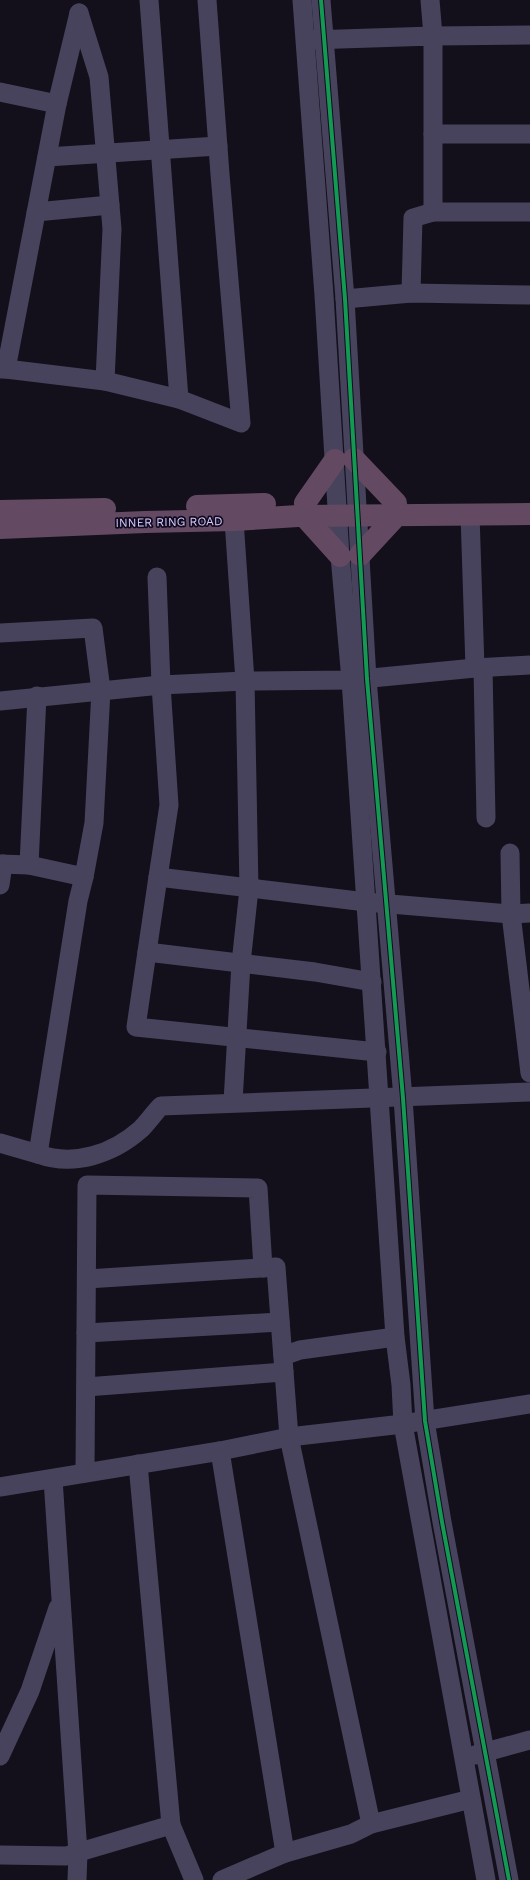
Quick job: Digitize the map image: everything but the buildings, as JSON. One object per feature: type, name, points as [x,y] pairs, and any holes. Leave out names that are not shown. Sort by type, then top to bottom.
[{"type":"highway","points":[[344,459],[396,509],[350,556],[304,510],[344,459]]},
{"type":"highway","name":"INNER RING ROAD","points":[[0,511],[396,509],[530,500]]},
{"type":"highway","name":"INNER RING ROAD","points":[[396,509],[470,514],[530,514]]},
{"type":"highway","name":"INNER RING ROAD","points":[[0,528],[234,520],[304,510]]},
{"type":"street","points":[[149,0],[179,399]]},
{"type":"street","points":[[80,6],[57,104],[3,369],[105,381],[179,399],[241,423],[207,0]]},
{"type":"street","points":[[302,0],[304,40],[344,459],[359,679],[366,902],[394,1337],[401,1385],[403,1424],[486,1880]]},
{"type":"street","points":[[320,0],[345,299],[344,459]]},
{"type":"street","points":[[430,0],[433,36],[433,212]]},
{"type":"street","points":[[80,6],[99,77],[112,229],[105,381]]},
{"type":"street","points":[[304,40],[530,35]]},
{"type":"street","points":[[0,92],[57,104]]},
{"type":"street","points":[[433,134],[530,134]]},
{"type":"street","points":[[47,157],[218,146]]},
{"type":"street","points":[[36,212],[110,205]]},
{"type":"street","points":[[411,293],[413,218],[433,212],[530,212]]},
{"type":"street","points":[[345,299],[411,293],[530,295]]},
{"type":"street","points":[[470,514],[486,818]]},
{"type":"street","points":[[233,1102],[238,1037],[241,964],[249,889],[245,681],[234,520]]},
{"type":"street","points":[[157,578],[161,685],[169,805],[136,1027],[376,1052]]},
{"type":"street","points":[[0,633],[92,628],[101,690],[94,823],[84,878],[78,901],[38,1154]]},
{"type":"street","points":[[0,701],[37,696],[161,685],[245,681],[359,679],[530,665]]},
{"type":"street","points":[[359,679],[387,904],[403,1098],[425,1421],[442,1522],[509,1880]]},
{"type":"street","points":[[29,865],[37,696]]},
{"type":"street","points":[[510,853],[521,913],[530,1073]]},
{"type":"street","points":[[0,885],[2,864],[29,865],[84,878]]},
{"type":"street","points":[[158,877],[366,902],[521,913]]},
{"type":"street","points":[[147,952],[315,972],[372,982]]},
{"type":"street","points":[[0,1143],[51,1159],[81,1159],[111,1150],[141,1129],[161,1106],[233,1102],[379,1099],[530,1092]]},
{"type":"street","points":[[85,1473],[87,1185],[258,1188],[263,1268]]},
{"type":"street","points":[[87,1279],[276,1267],[289,1437],[371,1824]]},
{"type":"street","points":[[86,1333],[280,1322]]},
{"type":"street","points":[[283,1352],[283,1356],[300,1350],[394,1337]]},
{"type":"street","points":[[86,1387],[284,1372]]},
{"type":"street","points":[[0,1488],[289,1437],[425,1421],[530,1404]]},
{"type":"street","points":[[220,1450],[285,1853]]},
{"type":"street","points":[[138,1464],[171,1825],[194,1880]]},
{"type":"street","points":[[53,1479],[78,1853],[77,1880]]},
{"type":"street","points":[[0,1756],[30,1691],[61,1600]]},
{"type":"street","points":[[463,1757],[486,1753],[530,1740]]},
{"type":"street","points":[[222,1880],[285,1853],[351,1834],[371,1824],[472,1800]]},
{"type":"street","points":[[0,1855],[66,1856],[171,1825]]},
{"type":"cycle path","points":[[321,0],[345,299],[367,679],[403,1098],[425,1421],[442,1522],[509,1880]]}]
